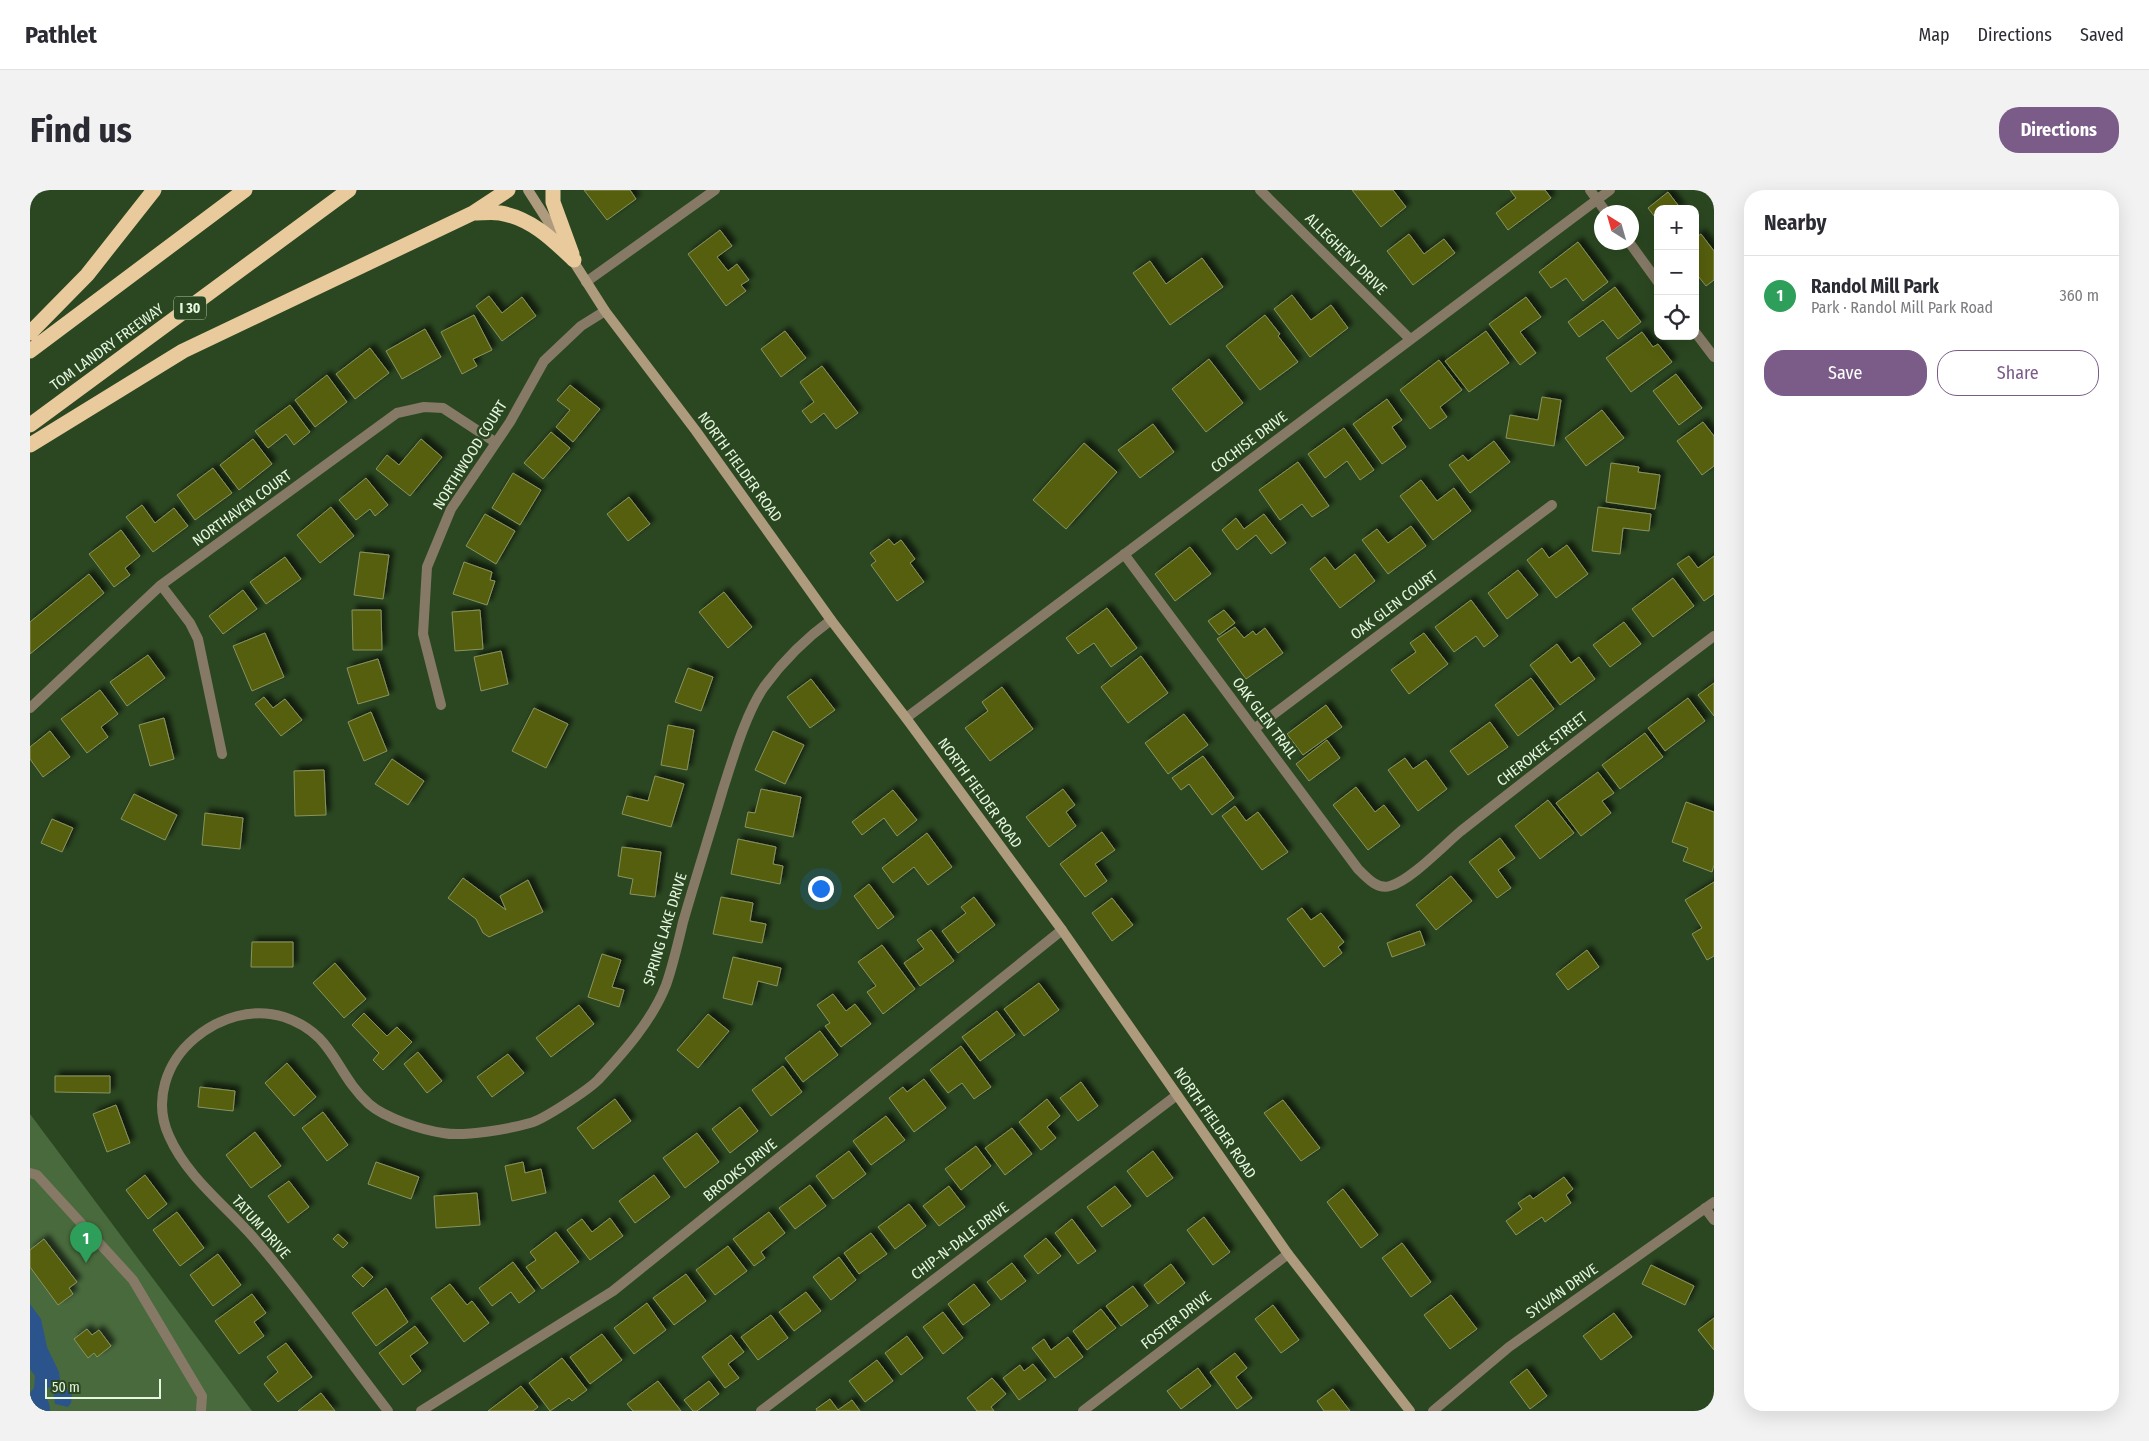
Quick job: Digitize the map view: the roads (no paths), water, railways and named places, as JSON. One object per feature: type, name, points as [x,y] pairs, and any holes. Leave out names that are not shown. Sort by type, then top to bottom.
[{"type":"highway","points":[[30,333],[86,275],[154,190]]},
{"type":"highway","points":[[30,351],[245,190]]},
{"type":"highway","name":"TOM LANDRY FREEWAY","points":[[30,425],[349,190]]},
{"type":"highway","points":[[30,445],[183,351],[473,213],[508,190]]},
{"type":"highway","points":[[553,190],[553,202],[574,260]]},
{"type":"highway","points":[[473,213],[501,213],[522,220],[547,234],[574,260]]},
{"type":"main road","name":"NORTH FIELDER ROAD","points":[[528,190],[574,260],[605,312],[696,431],[831,620],[906,718],[1062,930],[1288,1254],[1410,1411]]},
{"type":"street","points":[[586,282],[716,190]]},
{"type":"street","name":"ALLEGHENY DRIVE","points":[[1260,190],[1410,340]]},
{"type":"street","points":[[1590,190],[1601,205]]},
{"type":"street","name":"COCHISE DRIVE","points":[[906,718],[1610,190]]},
{"type":"street","points":[[1635,250],[1654,276]]},
{"type":"street","name":"NORTHWOOD COURT","points":[[441,705],[423,634],[427,567],[451,509],[510,422],[544,361],[581,326],[605,312]]},
{"type":"street","points":[[1699,337],[1714,357]]},
{"type":"street","name":"NORTHAVEN COURT","points":[[30,708],[161,585],[397,413],[424,407],[443,408],[495,442]]},
{"type":"street","name":"OAK GLEN COURT","points":[[1254,729],[1552,506]]},
{"type":"street","name":"OAK GLEN TRAIL","points":[[1124,554],[1358,869],[1371,882],[1385,887],[1390,886]]},
{"type":"street","points":[[161,585],[190,623],[198,639],[222,754]]},
{"type":"street","name":"SPRING LAKE DRIVE","points":[[182,1049],[206,1029],[222,1020],[238,1015],[281,1016],[317,1034],[336,1058],[348,1081],[371,1106],[402,1122],[445,1134],[481,1132],[534,1123],[595,1084],[641,1029],[665,986],[738,742],[762,689],[804,639],[831,620]]},
{"type":"street","name":"CHEROKEE STREET","points":[[1390,886],[1403,881],[1457,835],[1714,636]]},
{"type":"street","name":"BROOKS DRIVE","points":[[421,1411],[613,1291],[1062,930]]},
{"type":"street","name":"TATUM DRIVE","points":[[182,1049],[168,1072],[163,1089],[163,1112],[168,1135],[183,1161],[277,1266],[388,1411]]},
{"type":"street","name":"CHIP-N-DALE DRIVE","points":[[761,1411],[1178,1095]]},
{"type":"street","points":[[30,1173],[37,1176],[133,1280],[202,1396],[201,1411]]},
{"type":"street","name":"SYLVAN DRIVE","points":[[1433,1411],[1509,1347],[1714,1202]]},
{"type":"street","points":[[1705,1208],[1714,1220]]},
{"type":"street","name":"FOSTER DRIVE","points":[[1083,1411],[1288,1254]]},
{"type":"water","points":[[30,1304],[41,1319],[47,1347],[59,1372],[60,1380],[72,1395],[71,1403],[68,1407],[55,1404],[53,1390],[49,1387],[46,1393],[50,1411],[30,1411],[30,1393],[34,1388],[35,1376],[30,1369]]},
{"type":"place","name":"Randol Mill Park","points":[[86,1263]]}]
